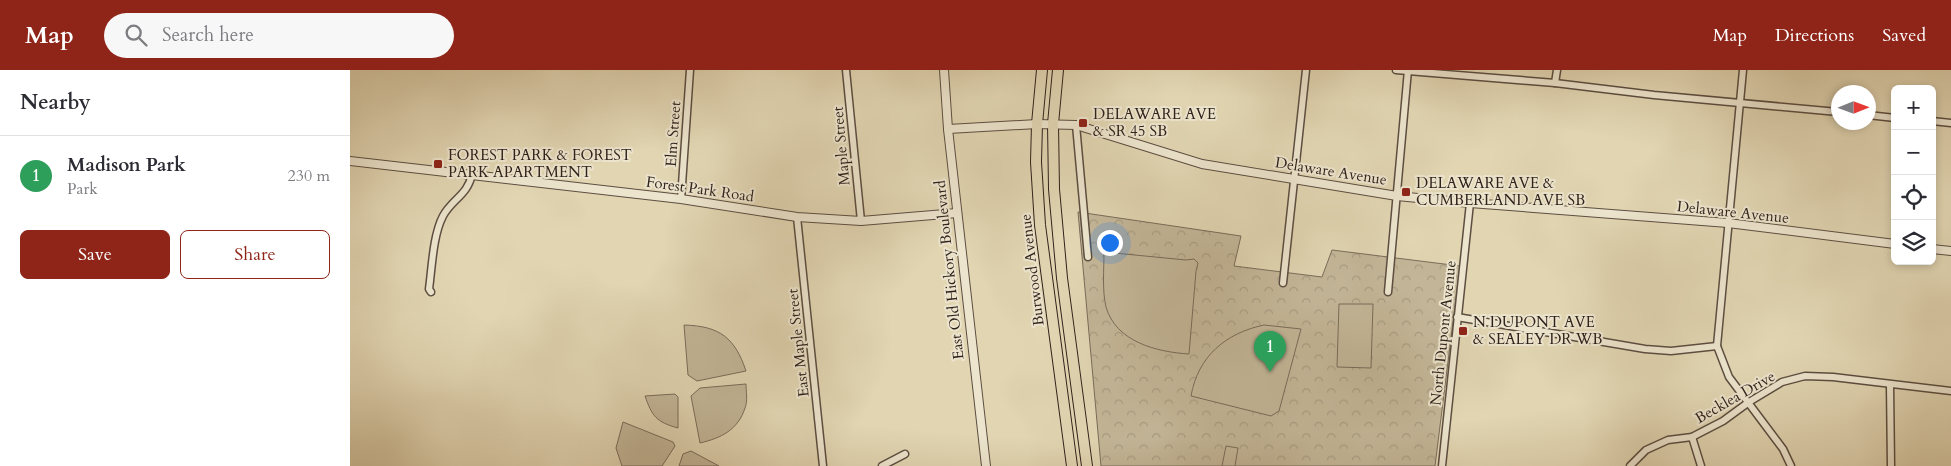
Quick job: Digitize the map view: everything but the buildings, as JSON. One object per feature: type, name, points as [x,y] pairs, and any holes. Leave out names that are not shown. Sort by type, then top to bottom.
[{"type":"main road","name":"Burwood Avenue","points":[[1042,70],[1036,162],[1040,225],[1072,466]]},
{"type":"main road","name":"Burwood Avenue","points":[[1058,70],[1053,124],[1054,189],[1061,268],[1087,466]]},
{"type":"street","name":"Elm Street","points":[[681,199],[690,70]]},
{"type":"street","name":"Maple Street","points":[[846,70],[861,221]]},
{"type":"street","name":"East Old Hickory Boulevard","points":[[944,70],[948,129],[986,466]]},
{"type":"street","points":[[1283,283],[1306,70]]},
{"type":"street","points":[[1396,70],[1555,83],[1654,95],[1831,111]]},
{"type":"street","points":[[1555,83],[1557,70]]},
{"type":"street","points":[[1743,70],[1717,346],[1729,377],[1783,449],[1791,466]]},
{"type":"street","points":[[1388,292],[1408,71]]},
{"type":"street","points":[[1876,116],[1891,118]]},
{"type":"street","points":[[1936,122],[1951,123]]},
{"type":"street","name":"Delaware Avenue","points":[[948,129],[1037,124],[1076,125],[1202,164],[1397,196],[1470,204],[1728,223],[1891,243]]},
{"type":"street","points":[[1076,125],[1088,257]]},
{"type":"street","name":"Forest Park Road","points":[[350,161],[681,199],[797,217],[861,221],[957,213]]},
{"type":"street","points":[[432,292],[429,289],[438,227],[444,214],[470,184],[472,174]]},
{"type":"street","name":"North Dupont Avenue","points":[[1442,466],[1470,204]]},
{"type":"street","name":"East Maple Street","points":[[797,217],[824,466]]},
{"type":"street","points":[[1936,249],[1951,251]]},
{"type":"street","points":[[1457,317],[1661,350],[1686,350],[1717,346]]},
{"type":"street","name":"Becklea Drive","points":[[1630,466],[1646,450],[1668,440],[1692,436],[1723,421],[1749,402],[1782,382],[1805,376],[1833,377],[1951,391]]},
{"type":"street","points":[[1890,385],[1891,466]]},
{"type":"street","points":[[1692,436],[1702,466]]},
{"type":"street","points":[[882,466],[906,454]]},
{"type":"green space","points":[[1078,212],[1241,236],[1234,266],[1322,277],[1332,250],[1460,266],[1435,466],[1101,466]]},
{"type":"green space","points":[[1104,252],[1186,260],[1194,259],[1198,263],[1189,354],[1164,351],[1139,343],[1119,329],[1111,319],[1106,307]]},
{"type":"green space","points":[[1339,304],[1373,304],[1371,368],[1337,367]]},
{"type":"green space","points":[[684,325],[707,328],[717,331],[724,336],[737,350],[746,371],[697,381],[688,375]]},
{"type":"green space","points":[[1264,325],[1301,329],[1279,411],[1271,416],[1191,396],[1200,369],[1216,348],[1238,334]]},
{"type":"green space","points":[[746,384],[746,405],[738,422],[722,436],[700,443],[691,396],[700,388]]},
{"type":"green space","points":[[675,394],[678,397],[678,428],[660,421],[650,409],[645,396]]},
{"type":"green space","points":[[623,422],[673,442],[675,446],[662,466],[622,466],[616,448]]},
{"type":"green space","points":[[1226,446],[1238,448],[1235,466],[1222,466]]},
{"type":"green space","points":[[691,451],[719,466],[679,466],[683,454]]},
{"type":"place","name":"DELAWARE AVE & SR 45 SB","points":[[1083,123]]},
{"type":"place","name":"FOREST PARK & FOREST PARK APARTMENT","points":[[438,164]]},
{"type":"place","name":"DELAWARE AVE & CUMBERLAND AVE SB","points":[[1406,192]]},
{"type":"place","name":"N DUPONT AVE & SEALEY DR WB","points":[[1463,331]]},
{"type":"place","name":"Madison Park","points":[[1270,372]]}]
